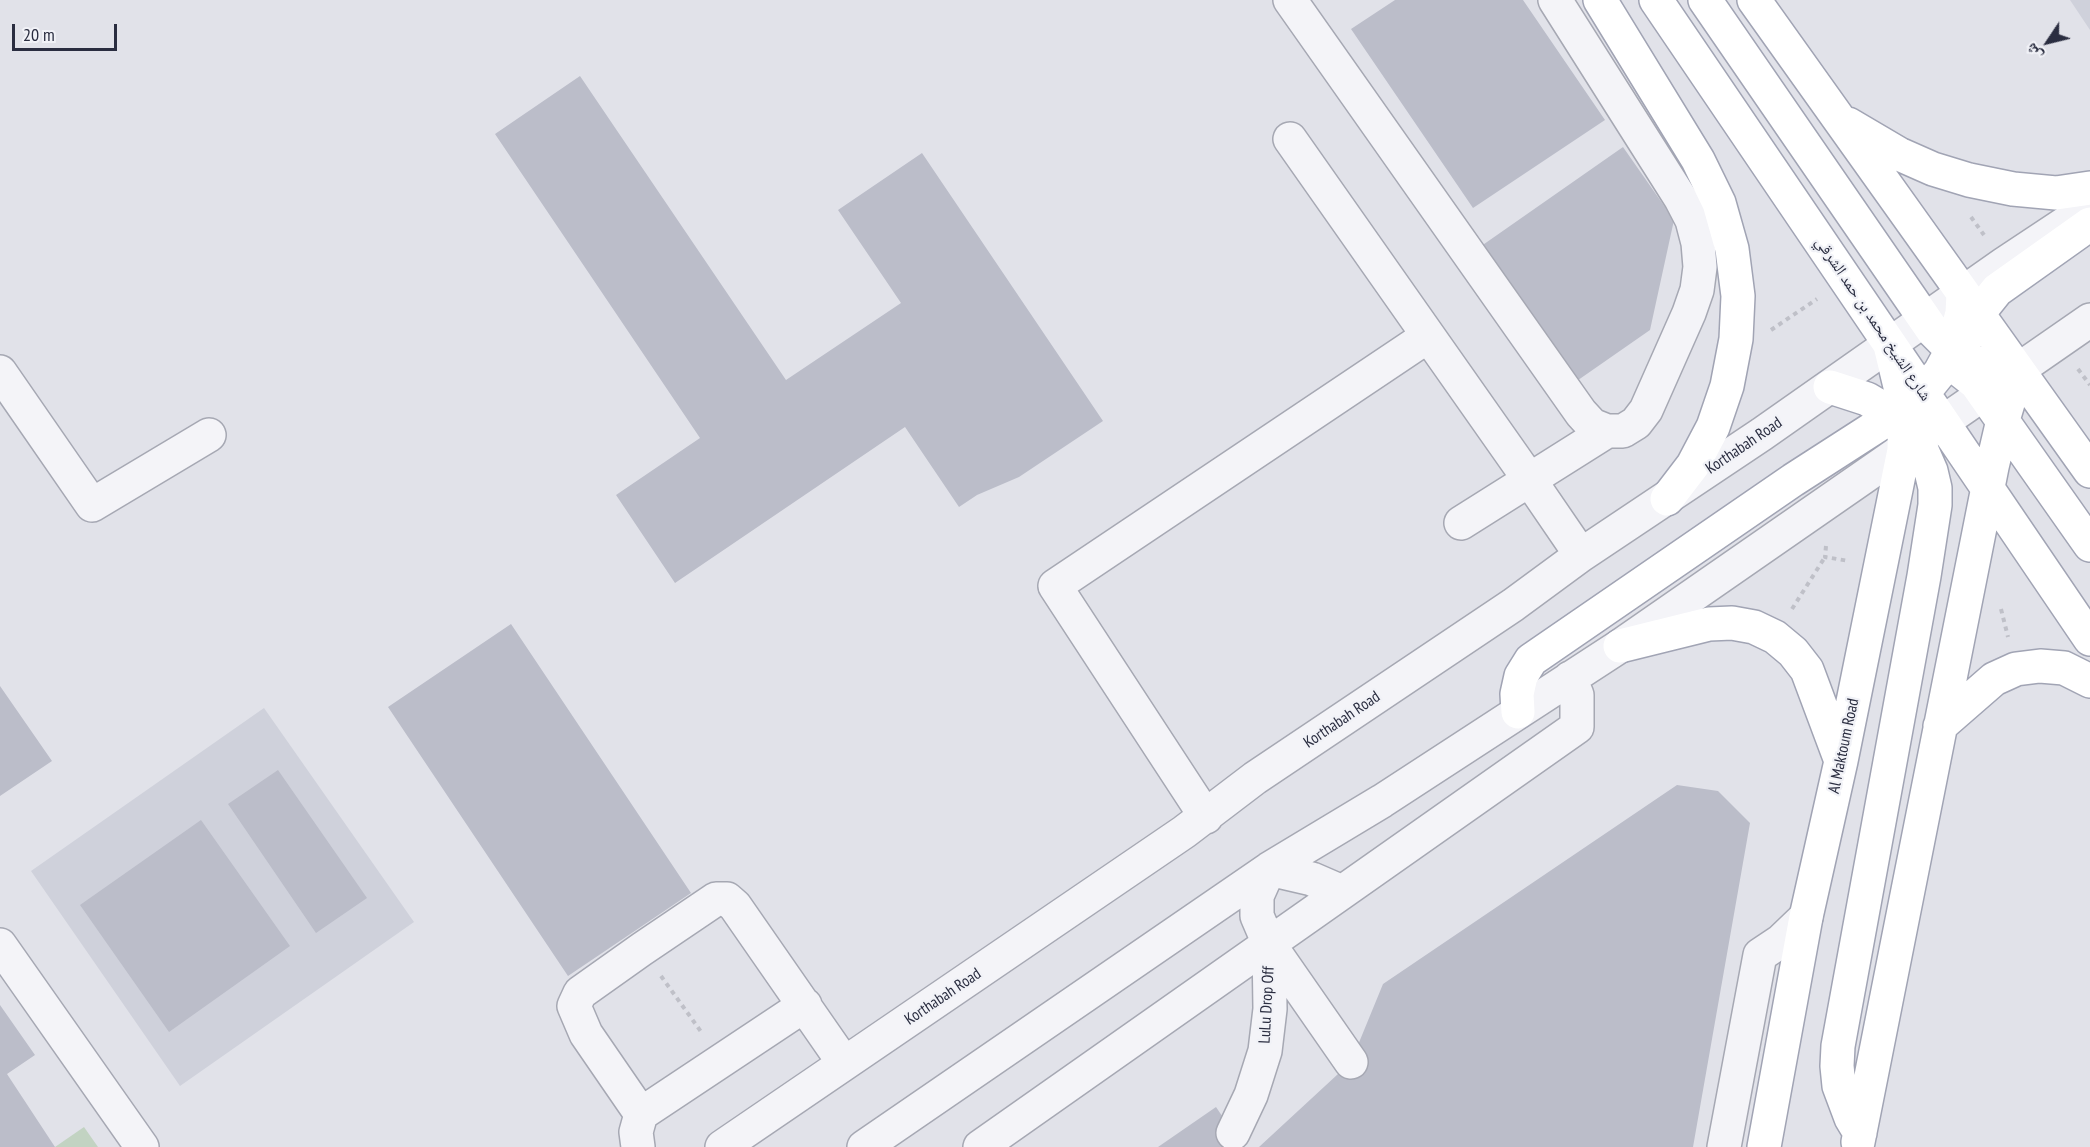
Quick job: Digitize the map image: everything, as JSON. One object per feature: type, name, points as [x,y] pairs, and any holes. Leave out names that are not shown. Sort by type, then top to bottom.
[{"type":"main road","points":[[1600,0],[1698,160],[1719,203],[1732,249],[1738,296],[1736,339],[1727,386],[1713,426],[1693,465],[1667,499]]},
{"type":"main road","name":"شارع الشيخ محمد بن حمد الشرقي","points":[[1656,0],[1890,345],[1913,422],[1989,489],[2090,639]]},
{"type":"main road","points":[[1705,0],[1925,320],[1954,358],[1977,383],[2090,545]]},
{"type":"main road","points":[[1754,0],[2090,471]]},
{"type":"main road","points":[[1834,114],[1899,154],[1933,169],[1969,180],[2013,189],[2056,193],[2090,188]]},
{"type":"main road","name":"Al Maktoum Road","points":[[1764,1147],[1806,917],[1913,422],[1954,358],[1971,305],[1997,290],[2090,224]]},
{"type":"main road","points":[[1890,345],[1989,367],[2018,370]]},
{"type":"main road","points":[[1859,1140],[2003,420],[2018,370]]},
{"type":"main road","points":[[1830,387],[1867,399],[1913,422],[1931,471],[1935,505],[1838,1046],[1839,1086],[1859,1140]]},
{"type":"main road","points":[[1518,712],[1517,694],[1521,676],[1531,660],[1793,480],[1913,422]]},
{"type":"main road","points":[[1620,646],[1709,624],[1732,623],[1754,627],[1775,637],[1793,652],[1807,670],[1841,761]]},
{"type":"main road","points":[[1940,726],[1994,679],[2016,669],[2040,666],[2064,668],[2090,681]]},
{"type":"street","points":[[1290,0],[1581,413],[1592,425],[1607,431],[1623,431],[1636,423],[1646,410],[1689,313],[1697,290],[1700,267],[1698,243],[1692,220],[1681,199],[1555,0]]},
{"type":"street","points":[[1290,139],[1581,555]]},
{"type":"street","name":"Korthabah Road","points":[[722,1147],[1206,817],[1255,778],[1513,605],[1581,555],[1667,499],[1925,320],[1971,305],[2090,207]]},
{"type":"street","points":[[864,1147],[904,1136],[1269,869],[1382,801],[1620,646],[1913,422],[1984,394],[2090,320]]},
{"type":"street","points":[[1206,817],[1055,586],[1428,336]]},
{"type":"street","points":[[0,372],[92,505],[208,435]]},
{"type":"street","points":[[1461,523],[1607,431]]},
{"type":"street","points":[[980,1147],[1577,727],[1577,695],[1570,678]]},
{"type":"street","points":[[1269,869],[1312,879],[1342,892]]},
{"type":"street","points":[[1269,869],[1257,896],[1257,916],[1269,944],[1351,1062]]},
{"type":"street","points":[[641,1114],[586,1034],[574,1006],[580,993],[716,899],[727,899],[747,923],[844,1063]]},
{"type":"street","points":[[1724,1147],[1760,955],[1780,941],[1806,917]]},
{"type":"street","name":"LuLu Drop Off","points":[[1233,1133],[1251,1095],[1265,1051],[1270,1009],[1269,944]]},
{"type":"street","points":[[0,945],[142,1147]]},
{"type":"street","points":[[638,1147],[636,1132],[641,1114],[805,1005]]},
{"type":"path","points":[[1775,637],[1825,556]]},
{"type":"path","points":[[1998,600],[2016,669]]},
{"type":"path","points":[[642,949],[721,1061]]},
{"type":"shaded area","points":[[2070,0],[2090,0],[2090,30]]},
{"type":"shaded area","points":[[264,708],[414,922],[180,1086],[31,871]]},
{"type":"green space","points":[[84,1127],[98,1147],[55,1147]]},
{"type":"building","points":[[1395,0],[1523,0],[1605,120],[1473,208],[1351,29]]},
{"type":"building","points":[[580,76],[786,380],[901,303],[838,210],[922,153],[1103,421],[1019,477],[977,495],[959,507],[905,427],[675,583],[616,495],[700,438],[495,134]]},
{"type":"building","points":[[1623,147],[1674,220],[1650,330],[1571,385],[1477,249]]},
{"type":"building","points":[[511,624],[691,893],[568,976],[388,707]]},
{"type":"building","points":[[0,686],[52,761],[0,796]]},
{"type":"building","points":[[278,770],[367,898],[316,933],[228,804]]},
{"type":"building","points":[[1677,785],[1718,791],[1750,823],[1693,1147],[1259,1147],[1351,1062],[1383,984]]},
{"type":"building","points":[[201,820],[290,946],[169,1032],[80,905]]},
{"type":"building","points":[[0,1005],[35,1055],[7,1074],[55,1147],[0,1147]]},
{"type":"building","points":[[1216,1107],[1243,1147],[1158,1147]]}]
